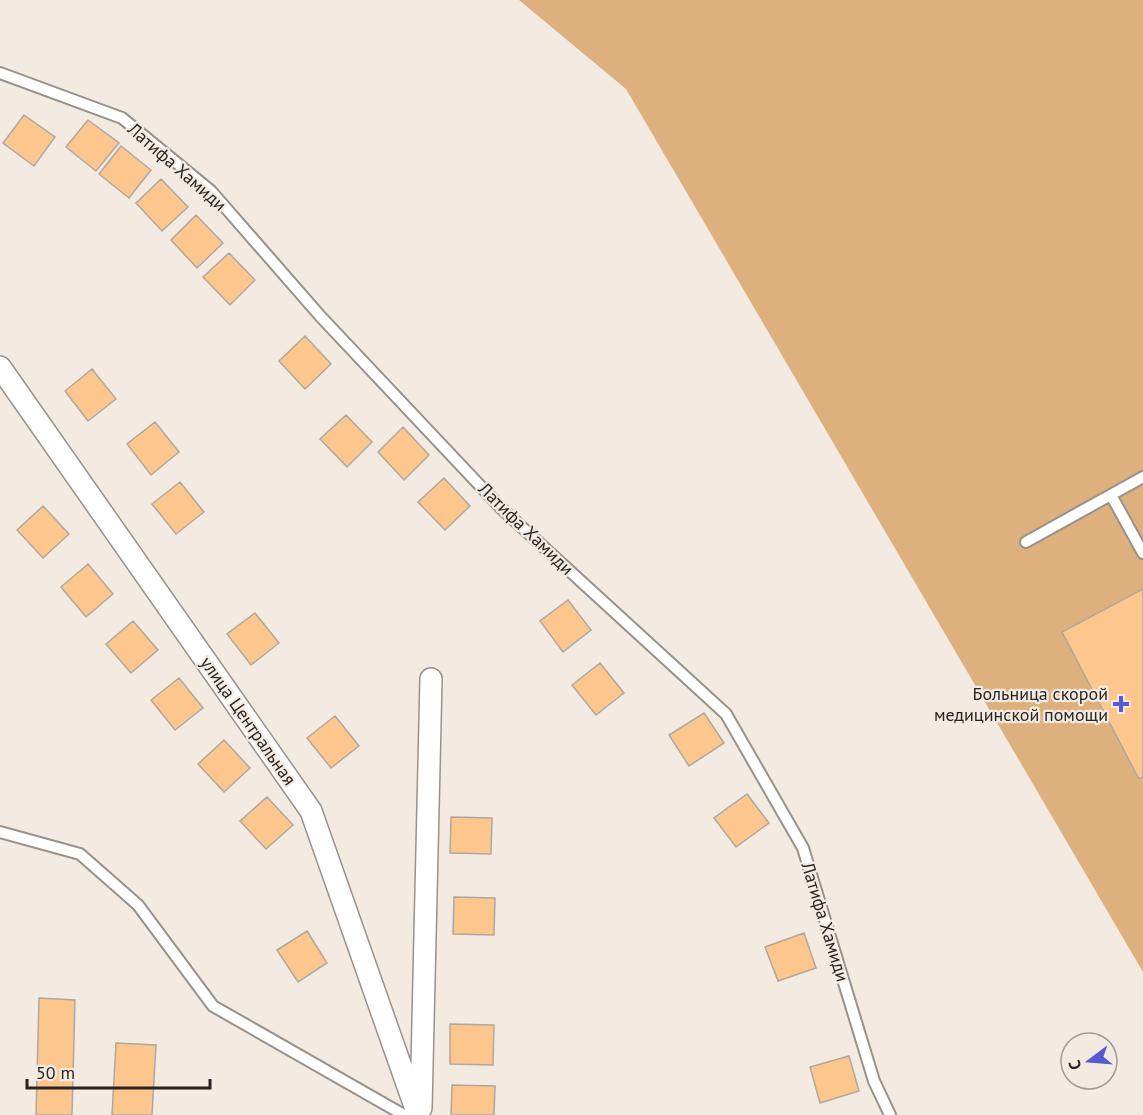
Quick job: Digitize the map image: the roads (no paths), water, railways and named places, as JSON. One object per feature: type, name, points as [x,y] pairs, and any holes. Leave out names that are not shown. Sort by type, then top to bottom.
[{"type":"street","name":"улица Центральная","points":[[0,367],[311,811],[420,1115]]},
{"type":"street","name":"улица Центральная","points":[[420,1115],[431,679]]},
{"type":"lane","name":"Латифа Хамиди","points":[[0,73],[122,118],[211,191],[321,317],[502,509],[726,714],[803,848],[874,1081],[890,1115]]},
{"type":"lane","points":[[1026,542],[1143,477]]},
{"type":"lane","points":[[1111,495],[1143,554]]},
{"type":"lane","points":[[0,832],[80,854],[138,905],[213,1006],[404,1115]]},
{"type":"place","name":"Больница скорой медицинской помощи","points":[[1121,704]]}]
